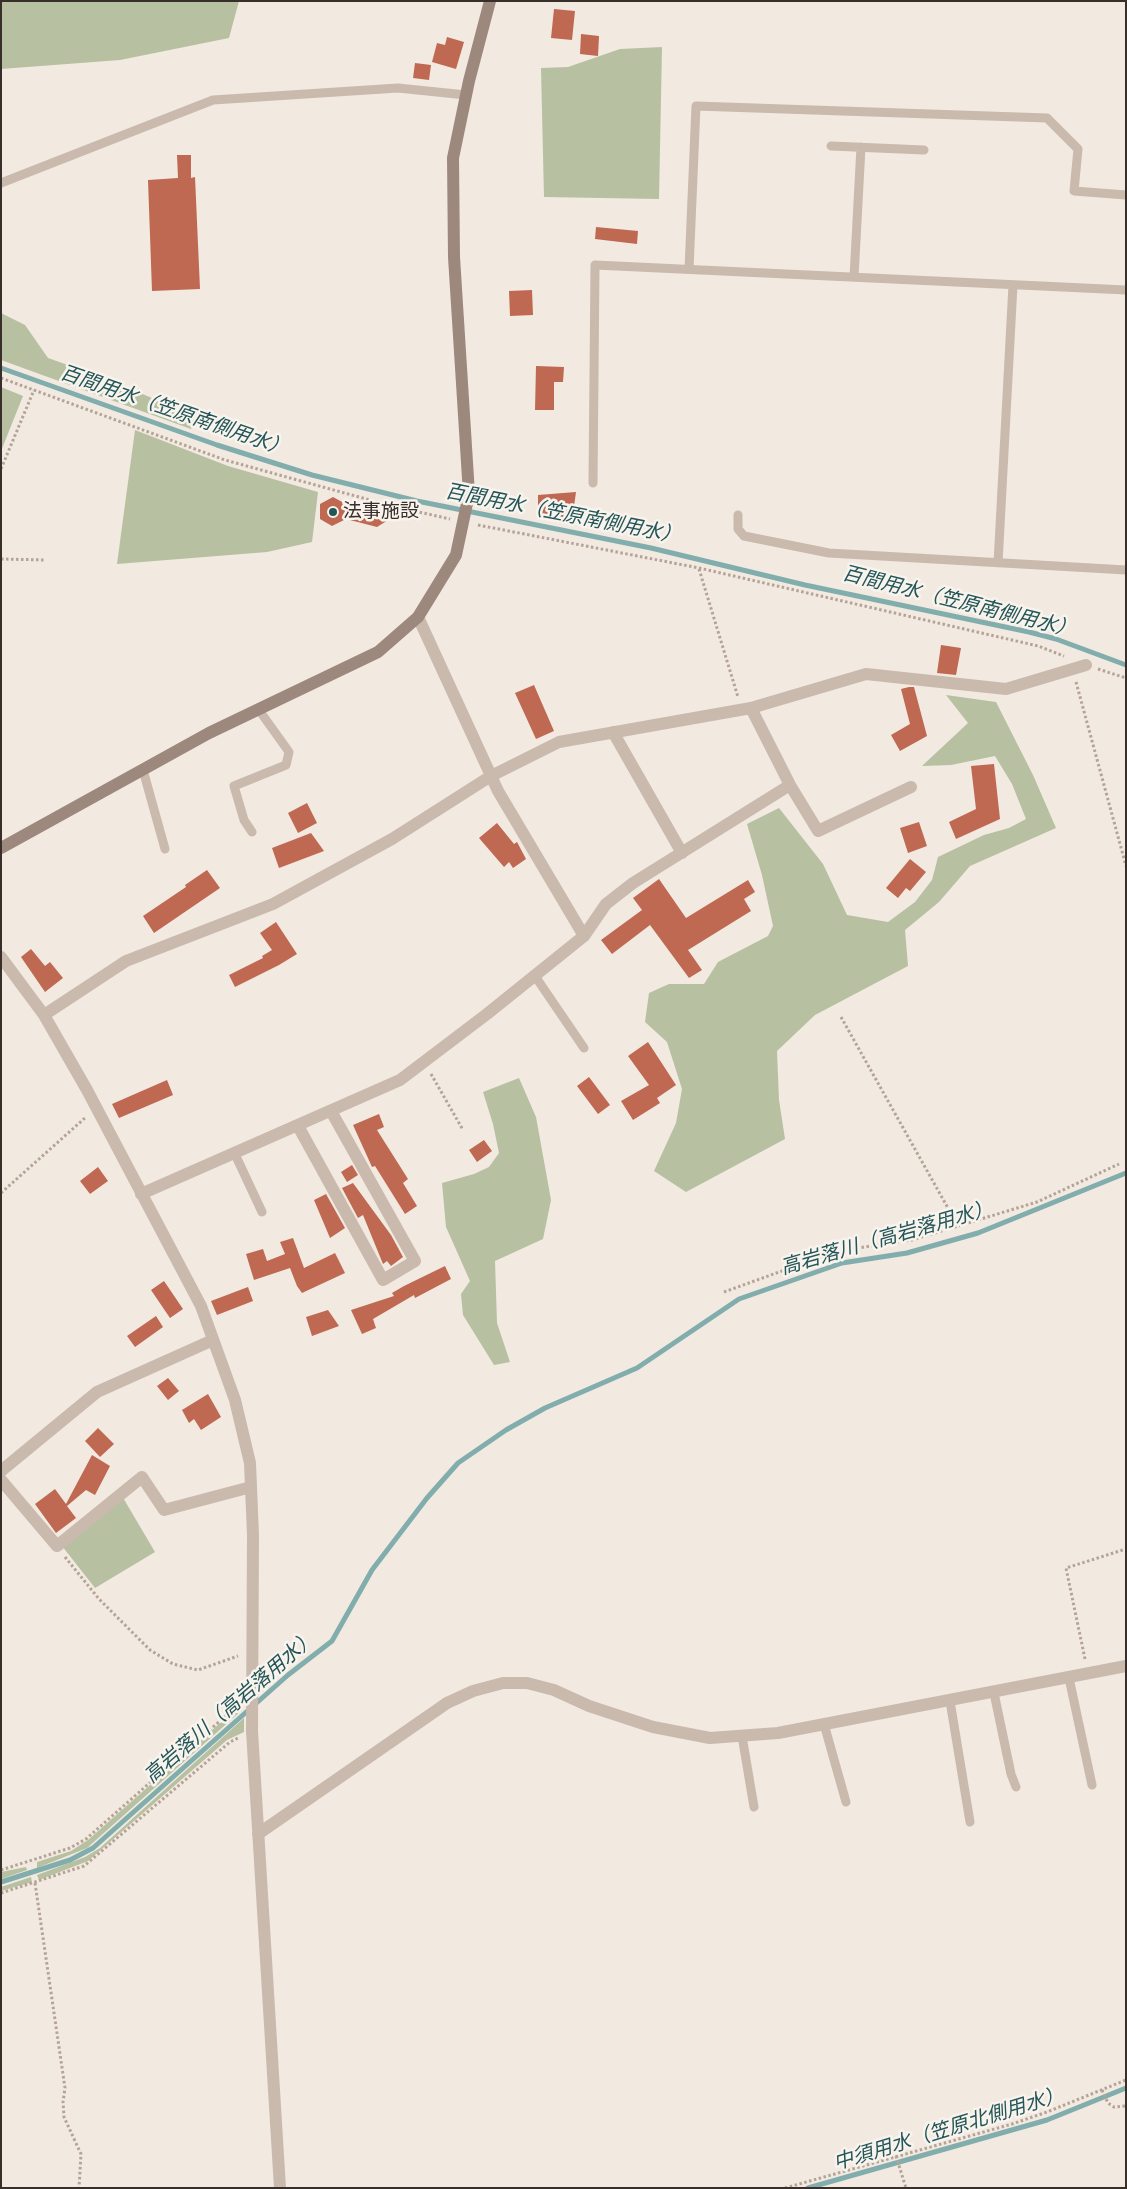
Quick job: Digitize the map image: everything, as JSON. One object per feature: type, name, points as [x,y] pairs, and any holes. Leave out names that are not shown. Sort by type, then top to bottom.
[{"type":"street","points":[[1,848],[209,733],[378,652],[418,616],[456,555],[469,494],[454,258],[453,158],[466,95],[490,1]]},
{"type":"street","points":[[418,616],[491,776],[584,936]]},
{"type":"street","points":[[44,1015],[126,961],[273,904],[392,839],[491,776],[559,742],[746,709],[866,674],[1006,689],[1086,665]]},
{"type":"street","points":[[746,709],[818,831],[911,787]]},
{"type":"street","points":[[613,732],[682,853]]},
{"type":"street","points":[[142,1194],[400,1080],[584,936],[606,904],[632,883],[790,785]]},
{"type":"street","points":[[1,957],[44,1015],[96,1108],[201,1306],[235,1400],[250,1463],[252,1731],[280,2188]]},
{"type":"street","points":[[298,1126],[383,1280],[415,1261],[331,1111]]},
{"type":"street","points":[[1,1472],[97,1392],[214,1340]]},
{"type":"street","points":[[1,1480],[57,1546],[142,1477],[164,1510],[251,1487]]},
{"type":"street","points":[[258,1834],[447,1703],[473,1691],[502,1683],[527,1683],[554,1690],[589,1706],[653,1727],[710,1738],[778,1733],[994,1693],[1126,1666]]},
{"type":"lane","points":[[1,183],[213,100],[398,88],[466,95]]},
{"type":"lane","points":[[690,269],[696,106],[1047,118],[1078,149],[1074,191],[1126,195]]},
{"type":"lane","points":[[831,146],[924,150]]},
{"type":"lane","points":[[854,277],[861,147]]},
{"type":"lane","points":[[593,483],[595,265],[1126,290]]},
{"type":"lane","points":[[998,563],[1013,285]]},
{"type":"lane","points":[[738,515],[738,529],[744,536],[829,553],[1126,570]]},
{"type":"lane","points":[[252,832],[244,820],[234,786],[286,765],[289,752],[259,710]]},
{"type":"lane","points":[[143,770],[165,849]]},
{"type":"lane","points":[[535,976],[584,1048]]},
{"type":"lane","points":[[234,1152],[262,1212]]},
{"type":"lane","points":[[1069,1678],[1092,1784]]},
{"type":"lane","points":[[994,1693],[1011,1774],[1016,1787]]},
{"type":"lane","points":[[950,1701],[970,1822]]},
{"type":"lane","points":[[824,1724],[846,1802]]},
{"type":"lane","points":[[742,1736],[754,1807]]},
{"type":"path","points":[[1,378],[225,460],[388,505],[464,522],[699,568],[1038,646],[1126,678]]},
{"type":"path","points":[[1,469],[34,390]]},
{"type":"path","points":[[1,560],[46,560]]},
{"type":"path","points":[[699,568],[746,709]]},
{"type":"path","points":[[1073,669],[1126,866]]},
{"type":"path","points":[[841,1017],[958,1226]]},
{"type":"path","points":[[424,1063],[462,1130]]},
{"type":"path","points":[[1,1194],[96,1108]]},
{"type":"path","points":[[724,1292],[836,1252],[912,1240],[1037,1202],[1119,1164]]},
{"type":"path","points":[[57,1546],[99,1599],[150,1650],[173,1664],[198,1670],[236,1656],[251,1656]]},
{"type":"path","points":[[1088,1674],[1066,1568],[1126,1549]]},
{"type":"path","points":[[1,1870],[70,1848],[86,1839],[251,1695]]},
{"type":"path","points":[[1,1893],[75,1870],[96,1858],[230,1742],[252,1731]]},
{"type":"path","points":[[36,1883],[65,2088],[63,2102],[64,2117],[80,2154],[79,2188]]},
{"type":"path","points":[[785,2188],[1012,2124],[1126,2080]]},
{"type":"path","points":[[1102,2090],[1108,2103],[1114,2106],[1126,2106]]},
{"type":"path","points":[[896,2156],[906,2188]]},
{"type":"green space","points":[[1,1],[239,1],[229,38],[120,60],[1,69]]},
{"type":"green space","points":[[662,47],[659,199],[544,197],[541,68],[568,67],[620,49]]},
{"type":"green space","points":[[1,313],[25,325],[48,358],[110,380],[196,417],[191,429],[1,360]]},
{"type":"green space","points":[[1,387],[23,396],[1,451]]},
{"type":"green space","points":[[135,430],[228,466],[318,492],[312,542],[267,552],[117,564]]},
{"type":"green space","points":[[946,695],[996,702],[1033,775],[1056,828],[970,866],[939,902],[905,930],[908,966],[815,1015],[777,1051],[779,1100],[785,1139],[686,1192],[654,1171],[676,1123],[682,1089],[667,1042],[645,1022],[649,993],[669,984],[704,984],[718,962],[768,936],[773,926],[762,875],[747,824],[779,808],[823,864],[847,915],[888,922],[915,902],[932,880],[938,857],[984,835],[1009,828],[1026,819],[1012,784],[995,756],[951,765],[922,766],[968,723]]},
{"type":"green space","points":[[519,1078],[536,1117],[551,1200],[543,1239],[495,1261],[497,1323],[510,1362],[494,1365],[463,1315],[461,1294],[470,1281],[446,1227],[442,1183],[474,1174],[489,1167],[499,1153],[493,1124],[483,1092]]},
{"type":"green space","points":[[122,1496],[155,1552],[95,1588],[62,1546]]},
{"type":"green space","points":[[243,1706],[242,1710],[87,1848],[37,1868],[37,1862],[71,1851],[88,1840],[219,1724]]},
{"type":"green space","points":[[244,1718],[244,1732],[227,1740],[88,1861],[39,1880],[37,1875],[85,1857],[100,1848]]},
{"type":"green space","points":[[26,1867],[27,1870],[1,1879],[1,1872]]},
{"type":"green space","points":[[31,1877],[32,1882],[1,1891],[1,1887]]},
{"type":"building","points":[[554,9],[575,11],[572,40],[551,38]]},
{"type":"building","points":[[581,34],[599,36],[598,56],[580,54]]},
{"type":"building","points":[[447,37],[464,42],[456,69],[432,62],[437,43],[445,45]]},
{"type":"building","points":[[415,63],[431,65],[429,80],[413,78]]},
{"type":"building","points":[[177,155],[191,155],[191,178],[195,177],[200,289],[152,291],[148,180],[178,178]]},
{"type":"building","points":[[596,227],[638,231],[637,244],[595,239]]},
{"type":"building","points":[[532,290],[533,315],[510,316],[509,291]]},
{"type":"building","points":[[536,366],[564,367],[563,382],[554,382],[554,410],[535,410]]},
{"type":"building","points":[[576,492],[572,521],[538,517],[538,495]]},
{"type":"building","points":[[333,497],[344,503],[393,517],[377,527],[346,519],[332,526],[320,519],[320,504]]},
{"type":"building","points":[[941,645],[961,648],[956,675],[937,673]]},
{"type":"building","points":[[534,685],[554,731],[536,739],[515,693]]},
{"type":"building","points":[[914,687],[927,736],[900,751],[891,735],[910,724],[901,689]]},
{"type":"building","points":[[994,764],[1000,819],[956,839],[949,822],[976,809],[971,766]]},
{"type":"building","points":[[307,803],[317,823],[298,833],[288,813]]},
{"type":"building","points":[[919,822],[927,846],[908,853],[900,828]]},
{"type":"building","points":[[497,823],[514,844],[517,842],[526,859],[513,868],[509,862],[504,867],[479,838]]},
{"type":"building","points":[[311,833],[324,851],[279,868],[272,848]]},
{"type":"building","points":[[910,859],[926,872],[910,891],[906,888],[898,898],[886,888]]},
{"type":"building","points":[[207,870],[220,888],[154,933],[143,916],[186,887],[185,885]]},
{"type":"building","points":[[659,879],[686,918],[748,880],[755,892],[744,899],[751,911],[688,950],[702,970],[689,978],[650,925],[612,954],[601,940],[642,910],[633,898]]},
{"type":"building","points":[[276,922],[297,954],[235,987],[229,975],[263,958],[262,956],[272,950],[260,933]]},
{"type":"building","points":[[31,949],[45,966],[50,962],[63,978],[45,992],[21,957]]},
{"type":"building","points":[[648,1042],[676,1085],[657,1098],[660,1103],[633,1120],[621,1101],[649,1085],[628,1056]]},
{"type":"building","points":[[589,1077],[610,1105],[598,1114],[577,1086]]},
{"type":"building","points":[[167,1080],[173,1095],[119,1118],[112,1104]]},
{"type":"building","points":[[379,1114],[384,1127],[377,1130],[408,1179],[403,1183],[417,1206],[405,1214],[375,1166],[372,1167],[353,1125]]},
{"type":"building","points":[[484,1140],[492,1151],[477,1162],[469,1150]]},
{"type":"building","points":[[352,1165],[358,1175],[347,1182],[341,1172]]},
{"type":"building","points":[[98,1167],[108,1181],[90,1194],[80,1181]]},
{"type":"building","points":[[353,1183],[391,1235],[403,1257],[391,1266],[387,1261],[383,1264],[363,1215],[358,1218],[342,1188]]},
{"type":"building","points":[[326,1194],[345,1228],[330,1238],[314,1200]]},
{"type":"building","points":[[293,1238],[304,1268],[335,1253],[345,1273],[302,1293],[290,1268],[254,1280],[246,1254],[263,1249],[267,1261],[285,1254],[280,1242]]},
{"type":"building","points":[[445,1266],[451,1279],[415,1298],[414,1295],[373,1319],[376,1328],[362,1334],[351,1310],[394,1296],[392,1293]]},
{"type":"building","points":[[164,1281],[183,1309],[170,1318],[151,1290]]},
{"type":"building","points":[[248,1287],[253,1301],[217,1315],[211,1301]]},
{"type":"building","points":[[328,1310],[339,1326],[312,1336],[306,1317]]},
{"type":"building","points":[[156,1316],[163,1327],[135,1347],[127,1336]]},
{"type":"building","points":[[168,1378],[179,1391],[168,1400],[157,1386]]},
{"type":"building","points":[[208,1394],[221,1417],[201,1430],[194,1419],[189,1423],[182,1410]]},
{"type":"building","points":[[98,1428],[114,1444],[100,1457],[85,1441]]},
{"type":"building","points":[[92,1455],[110,1466],[95,1495],[86,1490],[67,1506],[76,1518],[56,1533],[35,1504],[55,1489],[66,1504]]},
{"type":"waterway","name":"百間用水（笠原南側用水）","points":[[1,368],[217,445],[312,475],[417,501],[651,548],[805,585],[1029,632],[1056,639],[1126,665]]},
{"type":"waterway","name":"高岩落川（高岩落用水）","points":[[1,1882],[70,1860],[93,1848],[288,1675],[332,1641],[372,1570],[427,1498],[458,1463],[506,1430],[545,1408],[637,1368],[739,1299],[842,1263],[907,1253],[978,1233],[1126,1173]]},
{"type":"waterway","name":"中須用水（笠原北側用水）","points":[[808,2188],[1047,2120],[1126,2088]]},
{"type":"place","name":"法事施設","points":[[333,512]]}]
